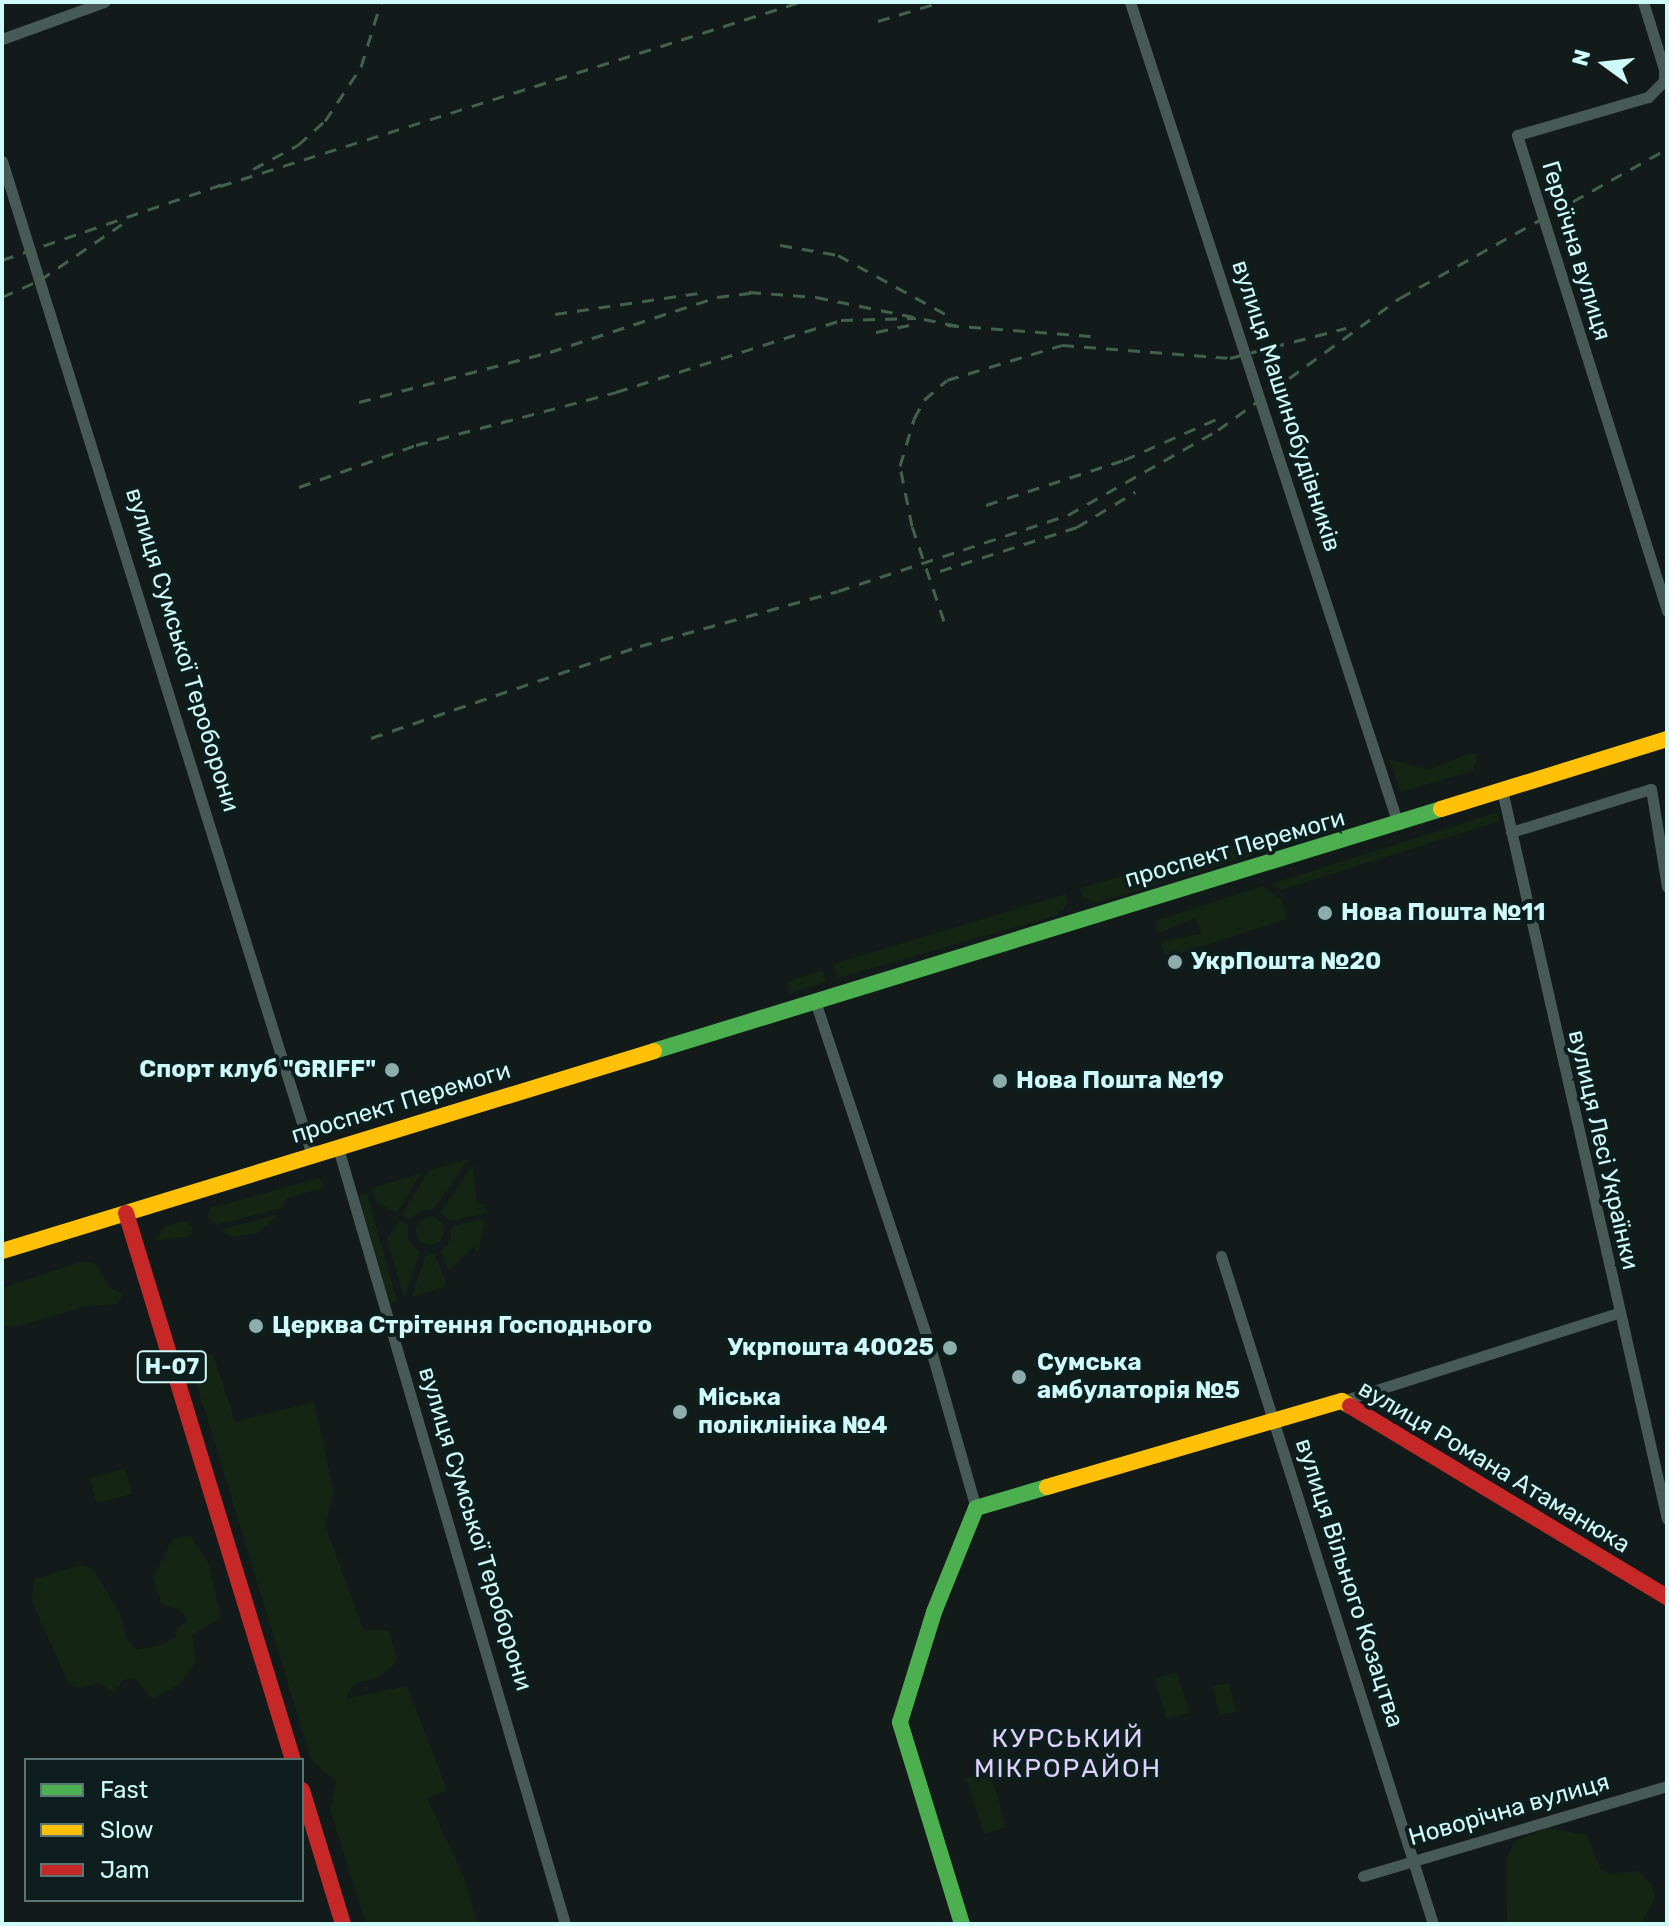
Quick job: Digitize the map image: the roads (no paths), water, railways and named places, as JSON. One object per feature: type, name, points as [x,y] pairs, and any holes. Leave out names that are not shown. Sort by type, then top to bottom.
[{"type":"main road","name":"проспект Перемоги","points":[[2,1251],[1399,825],[1667,739]]},
{"type":"main road","name":"Н-07","points":[[126,1213],[292,1758]]},
{"type":"main road","name":"вулиця Романа Атаманюка","points":[[976,1508],[1342,1401],[1667,1597]]},
{"type":"main road","points":[[962,1924],[929,1829],[900,1722],[934,1612],[976,1508]]},
{"type":"main road","points":[[304,1797],[343,1924]]},
{"type":"street","points":[[2,39],[104,2]]},
{"type":"street","name":"вулиця Машинобудівників","points":[[1130,2],[1399,825]]},
{"type":"street","name":"Героїчна вулиця","points":[[1643,2],[1664,81],[1648,97],[1517,135],[1667,611]]},
{"type":"street","name":"вулиця Сумської Тероборони","points":[[2,161],[312,1155]]},
{"type":"street","points":[[1511,832],[1651,789],[1667,887]]},
{"type":"street","name":"вулиця Лесі Українки","points":[[1502,790],[1617,1313],[1667,1519]]},
{"type":"street","points":[[815,1001],[928,1340],[976,1508]]},
{"type":"street","name":"вулиця Сумської Тероборони","points":[[338,1148],[565,1924]]},
{"type":"street","name":"вулиця Вільного Козацтва","points":[[1221,1256],[1433,1924]]},
{"type":"street","points":[[1342,1401],[1617,1313]]},
{"type":"street","name":"Новорічна вулиця","points":[[1363,1876],[1667,1786]]},
{"type":"railway","points":[[253,169],[298,145],[325,121],[361,67],[381,2]]},
{"type":"railway","points":[[220,186],[800,2]]},
{"type":"railway","points":[[878,21],[941,2]]},
{"type":"railway","points":[[371,738],[640,646],[838,591],[1068,515],[1218,430],[1400,298],[1667,149]]},
{"type":"railway","points":[[2,260],[229,182]]},
{"type":"railway","points":[[2,297],[40,280],[122,224]]},
{"type":"railway","points":[[780,245],[838,255],[951,317]]},
{"type":"railway","points":[[555,314],[705,292]]},
{"type":"railway","points":[[749,292],[816,297],[958,326]]},
{"type":"railway","points":[[359,402],[550,352],[717,297],[758,292]]},
{"type":"railway","points":[[299,487],[416,445],[616,392],[841,320],[916,318]]},
{"type":"railway","points":[[876,332],[915,324]]},
{"type":"railway","points":[[947,325],[1091,336]]},
{"type":"railway","points":[[944,621],[912,526],[900,466],[914,419],[924,400],[947,380],[1062,345],[1230,358],[1346,328]]},
{"type":"railway","points":[[986,505],[1124,460],[1219,418]]},
{"type":"railway","points":[[940,571],[1077,527],[1135,492]]},
{"type":"place","name":"Нова Пошта №11","points":[[1325,913]]},
{"type":"place","name":"УкрПошта №20","points":[[1175,962]]},
{"type":"place","name":"Спорт клуб \"GRIFF\"","points":[[392,1070]]},
{"type":"place","name":"Нова Пошта №19","points":[[1000,1081]]},
{"type":"place","name":"Церква Стрітення Господнього","points":[[256,1326]]},
{"type":"place","name":"Укрпошта 40025","points":[[950,1348]]},
{"type":"place","name":"Сумська амбулаторія №5","points":[[1019,1377]]},
{"type":"place","name":"Міська поліклініка №4","points":[[680,1412]]},
{"type":"district","name":"КУРСЬКИЙ МІКРОРАЙОН","points":[[1068,1754]]}]
